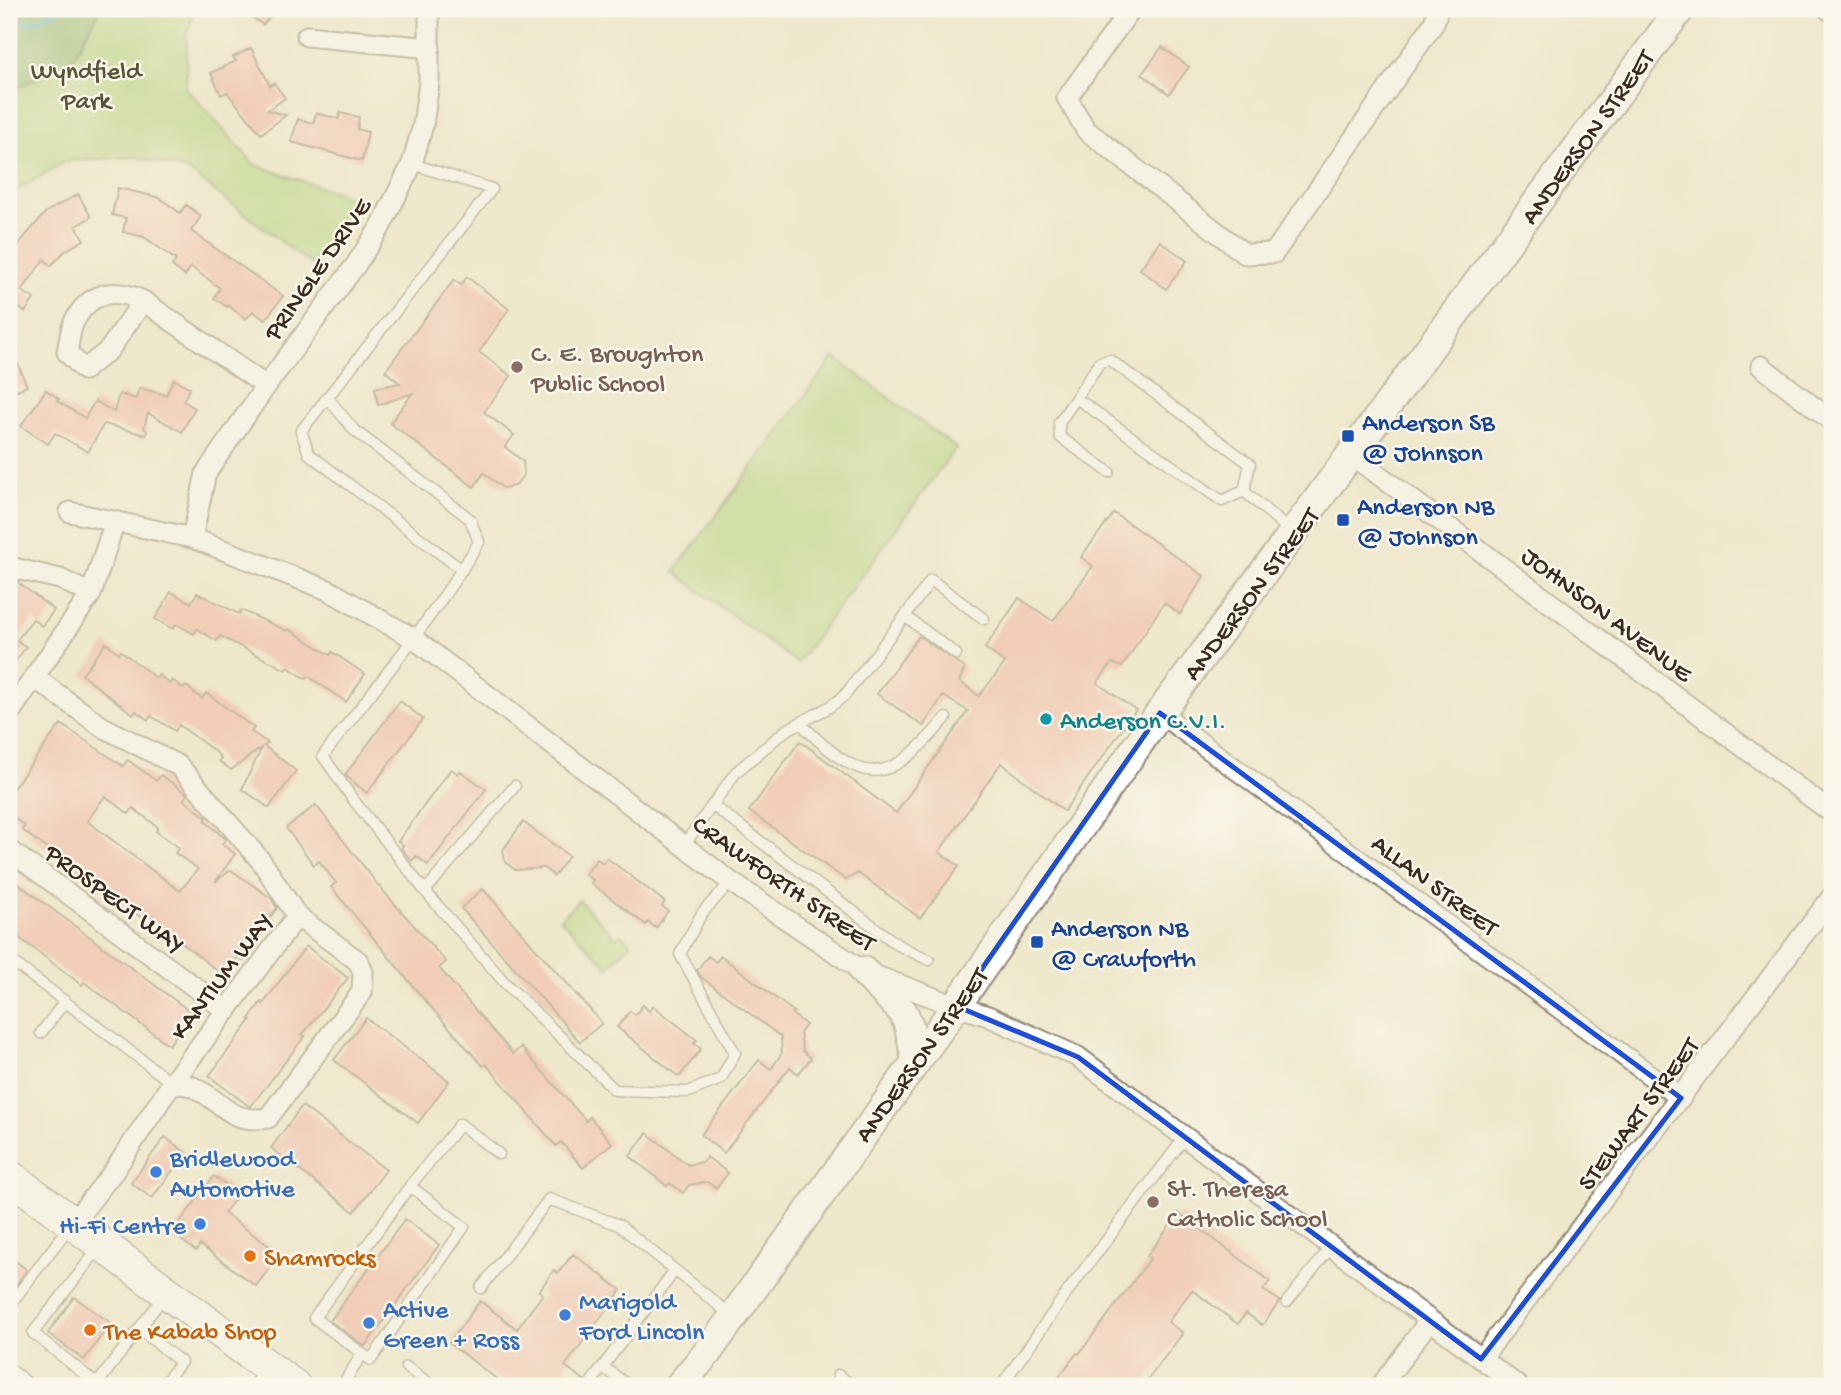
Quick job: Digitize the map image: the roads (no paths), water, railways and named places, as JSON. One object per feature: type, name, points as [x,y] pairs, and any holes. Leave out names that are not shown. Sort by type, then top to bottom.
[{"type":"main road","name":"ANDERSON STREET","points":[[679,1386],[733,1317],[956,1006],[1160,713],[1680,9]]},
{"type":"main road","points":[[863,971],[903,1012],[916,1059]]},
{"type":"main road","points":[[13,1182],[167,1293],[260,1376],[294,1386]]},
{"type":"street","name":"PRINGLE DRIVE","points":[[192,538],[206,473],[380,228],[412,164],[423,125],[429,83],[429,9]]},
{"type":"street","points":[[1131,9],[1067,98],[1086,130],[1245,254],[1274,253],[1434,23],[1438,9]]},
{"type":"street","points":[[307,36],[430,48]]},
{"type":"street","points":[[143,302],[266,386]]},
{"type":"street","points":[[1761,366],[1832,421]]},
{"type":"street","name":"JOHNSON AVENUE","points":[[1352,455],[1832,813]]},
{"type":"street","name":"CRAWFORTH STREET","points":[[70,512],[192,538],[328,590],[413,638],[732,882],[863,971],[988,1016],[1078,1056],[1518,1386]]},
{"type":"street","points":[[9,714],[91,594],[115,521]]},
{"type":"street","points":[[9,566],[60,579],[91,594]]},
{"type":"street","name":"KANTIUM WAY","points":[[35,678],[101,726],[178,766],[262,862],[297,916],[172,1083],[114,1171],[73,1223]]},
{"type":"street","name":"ALLAN STREET","points":[[1160,713],[1681,1098]]},
{"type":"street","name":"PROSPECT WAY","points":[[9,850],[227,1011]]},
{"type":"street","name":"STEWART STREET","points":[[1481,1359],[1832,897]]},
{"type":"street","points":[[172,1083],[193,1087],[249,1121],[268,1118],[331,1034],[362,992],[363,972],[353,955],[297,916]]},
{"type":"street","points":[[1381,1386],[1429,1321]]},
{"type":"lane","points":[[412,164],[492,189],[301,431],[309,454],[462,569]]},
{"type":"lane","points":[[1109,472],[1060,437],[1059,423],[1100,362],[1110,360],[1250,464],[1244,491]]},
{"type":"lane","points":[[327,397],[354,430],[470,519],[479,542],[413,638],[323,756],[352,798],[425,891],[506,984],[615,1090],[688,1092],[720,1079],[735,1053],[680,954],[702,913],[732,882]]},
{"type":"lane","points":[[1076,398],[1222,501],[1244,491]]},
{"type":"lane","points":[[1244,491],[1293,534]]},
{"type":"lane","points":[[684,845],[736,772],[785,731],[831,706],[845,695],[932,580],[984,619]]},
{"type":"lane","points":[[905,616],[956,654]]},
{"type":"lane","points":[[800,723],[840,759],[867,772],[895,766],[911,757],[946,718]]},
{"type":"lane","points":[[425,891],[515,786]]},
{"type":"lane","points":[[712,805],[898,945],[929,960]]},
{"type":"lane","points":[[9,959],[172,1083]]},
{"type":"lane","points":[[41,1032],[65,1001]]},
{"type":"lane","points":[[410,1186],[464,1227],[371,1360],[314,1318],[410,1186],[460,1124],[499,1154]]},
{"type":"lane","points":[[1001,1386],[1071,1287],[1185,1137]]},
{"type":"lane","points":[[481,1288],[549,1199],[619,1225],[733,1317]]},
{"type":"lane","points":[[9,1306],[73,1223]]},
{"type":"lane","points":[[102,1244],[33,1333],[98,1385],[167,1293]]},
{"type":"lane","points":[[1287,1302],[1331,1247]]},
{"type":"lane","points":[[590,1384],[675,1270]]},
{"type":"lane","points":[[139,1329],[181,1362],[162,1386]]},
{"type":"lane","points":[[342,1386],[362,1354]]},
{"type":"lane","points":[[406,1367],[433,1386]]},
{"type":"lane","points":[[603,1367],[629,1386]]},
{"type":"lane","points":[[9,1368],[31,1386]]},
{"type":"lane","points":[[838,1376],[853,1386]]},
{"type":"waterway","points":[[9,24],[33,21],[61,9]]},
{"type":"place","name":"C. E. Broughton Public School","points":[[517,367]]},
{"type":"place","name":"Anderson SB @ Johnson","points":[[1348,436]]},
{"type":"place","name":"Anderson NB @ Johnson","points":[[1343,520]]},
{"type":"place","name":"Anderson C.V.I.","points":[[1046,719]]},
{"type":"place","name":"Anderson NB @ Crawforth","points":[[1037,942]]},
{"type":"place","name":"Bridlewood Automotive","points":[[156,1172]]},
{"type":"place","name":"St. Theresa Catholic School","points":[[1153,1202]]},
{"type":"place","name":"Hi-Fi Centre","points":[[200,1224]]},
{"type":"place","name":"Shamrocks","points":[[250,1256]]},
{"type":"place","name":"Marigold Ford Lincoln","points":[[565,1315]]},
{"type":"place","name":"Active Green + Ross","points":[[369,1323]]},
{"type":"place","name":"The Kabab Shop","points":[[90,1330]]},
{"type":"park label","name":"Wyndfield Park","points":[[86,84]]}]
